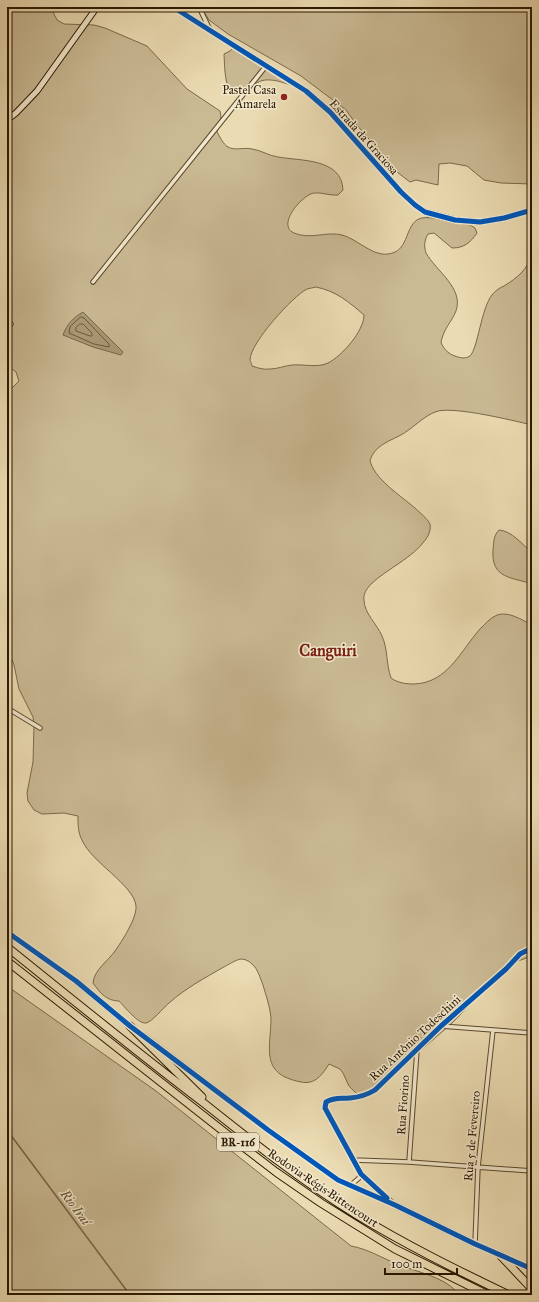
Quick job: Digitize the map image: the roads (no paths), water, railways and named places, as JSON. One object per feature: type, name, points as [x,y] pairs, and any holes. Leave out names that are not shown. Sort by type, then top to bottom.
[{"type":"highway","name":"Rodovia Régis Bittencourt","points":[[7,947],[281,1164],[357,1215],[425,1254],[510,1295]]},
{"type":"highway","name":"Rodovia Régis Bittencourt","points":[[7,961],[237,1142],[315,1199],[395,1249],[488,1295]]},
{"type":"highway","points":[[130,1026],[225,1120]]},
{"type":"highway","points":[[501,1256],[532,1289]]},
{"type":"street","points":[[7,120],[16,113],[37,91],[97,7]]},
{"type":"street","name":"Estrada da Graciosa","points":[[172,7],[306,90],[330,112],[397,187],[415,205],[425,212],[455,220],[480,222],[504,218],[532,210]]},
{"type":"street","points":[[199,7],[211,32]]},
{"type":"street","points":[[93,282],[266,66]]},
{"type":"street","points":[[7,708],[40,728]]},
{"type":"street","points":[[7,932],[76,981],[130,1026],[338,1180],[395,1205],[474,1244],[532,1270]]},
{"type":"street","name":"Rua Antônio Todeschini","points":[[395,1205],[361,1174],[325,1108],[326,1102],[336,1097],[350,1098],[365,1096],[375,1090],[441,1026],[506,969],[520,954],[532,948]]},
{"type":"street","points":[[441,1026],[532,1033]]},
{"type":"street","name":"Rua 5 de Fevereiro","points":[[474,1244],[478,1167],[493,1030]]},
{"type":"street","name":"Rua Fiorino","points":[[409,1162],[417,1050]]},
{"type":"street","points":[[354,1160],[409,1162],[532,1171]]},
{"type":"street","points":[[351,1186],[361,1174]]},
{"type":"water","points":[[83,312],[123,352],[121,355],[93,347],[63,335],[71,322]]},
{"type":"waterway","name":"Rio Iraí","points":[[7,1130],[130,1295]]},
{"type":"place","name":"Pastel Casa Amarela","points":[[284,97]]},
{"type":"district","name":"Canguiri","points":[[328,650]]}]
